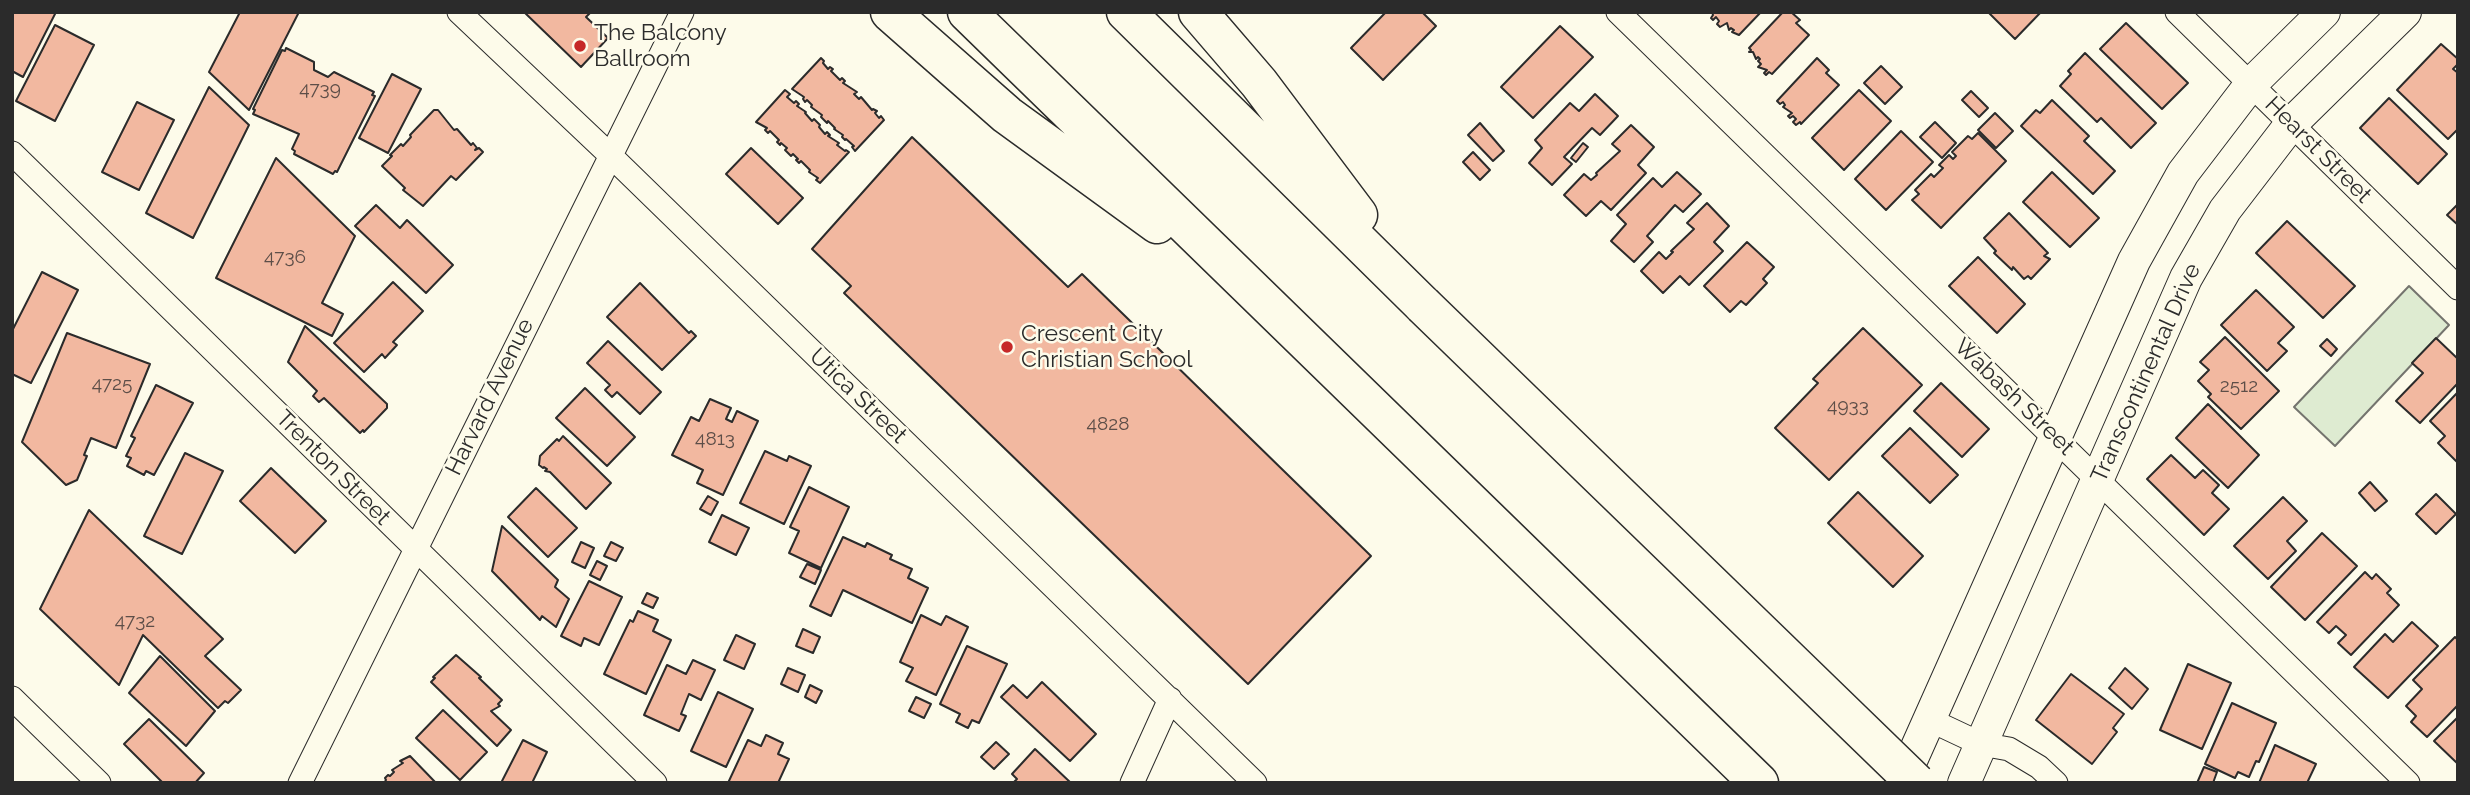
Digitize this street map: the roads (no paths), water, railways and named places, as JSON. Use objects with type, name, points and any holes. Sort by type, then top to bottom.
[{"type":"highway","points":[[890,12],[1007,115],[1258,297]]},
{"type":"highway","points":[[967,12],[1759,783]]},
{"type":"highway","points":[[1126,12],[1916,783]]},
{"type":"highway","points":[[1198,12],[1309,146],[1423,304]]},
{"type":"street","name":"Utica Street","points":[[458,12],[610,155],[1255,783]]},
{"type":"street","name":"Harvard Avenue","points":[[300,783],[682,12]]},
{"type":"street","name":"Wabash Street","points":[[1618,12],[2408,783]]},
{"type":"street","name":"Hearst Street","points":[[2177,12],[2458,288]]},
{"type":"street","points":[[1901,783],[2134,261],[2183,173],[2251,84],[2324,12]]},
{"type":"street","name":"Transcontinental Drive","points":[[1964,783],[2186,278],[2225,210],[2291,124],[2405,12]]},
{"type":"street","name":"Trenton Street","points":[[12,153],[656,783]]},
{"type":"street","points":[[12,698],[99,783]]},
{"type":"street","points":[[1132,783],[1170,699]]},
{"type":"street","points":[[1930,720],[1981,744],[2008,748],[2039,766],[2056,783]]},
{"type":"place","name":"The Balcony Ballroom","points":[[580,46]]},
{"type":"place","name":"Crescent City Christian School","points":[[1007,347]]}]
